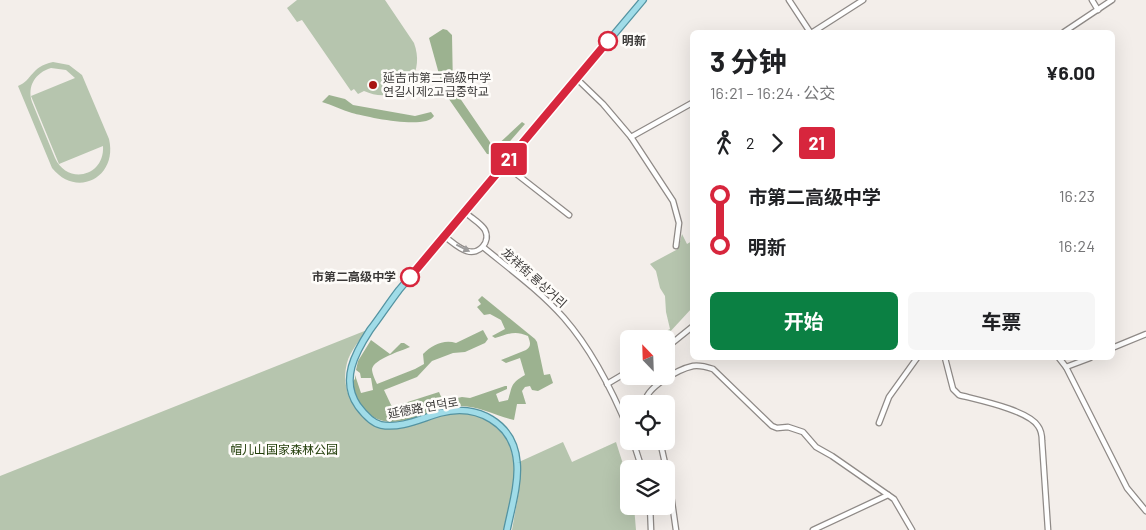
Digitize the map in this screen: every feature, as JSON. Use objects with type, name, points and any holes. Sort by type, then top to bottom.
[{"type":"main road","name":"延德路 연덕로","points":[[507,530],[518,464],[514,447],[498,423],[479,412],[459,410],[440,413],[407,424],[381,425],[370,419],[355,402],[350,383],[351,364],[360,344],[382,311],[643,0]]},
{"type":"street","points":[[789,0],[811,30]]},
{"type":"street","points":[[815,30],[863,0]]},
{"type":"street","points":[[1092,0],[1098,10]]},
{"type":"street","points":[[1067,30],[1112,0]]},
{"type":"street","points":[[577,79],[603,104],[631,137],[673,201],[679,223],[676,246]]},
{"type":"street","points":[[631,137],[690,104]]},
{"type":"street","points":[[505,165],[569,215]]},
{"type":"street","name":"龙祥街 룡상거리","points":[[444,236],[467,251],[476,252],[484,247],[487,238],[484,229],[464,212]]},
{"type":"street","name":"龙祥街 룡상거리","points":[[484,247],[545,299],[564,318],[585,346],[607,384],[620,412]]},
{"type":"street","points":[[675,341],[690,329]]},
{"type":"street","points":[[1115,347],[1146,334]]},
{"type":"street","points":[[879,423],[889,397],[916,360]]},
{"type":"street","points":[[946,360],[953,389],[959,395],[1015,411],[1038,424],[1042,441],[1048,530]]},
{"type":"street","points":[[1061,360],[1066,367],[1127,488],[1146,512]]},
{"type":"street","points":[[1066,367],[1085,360]]},
{"type":"street","points":[[675,373],[691,366],[703,366],[713,369],[772,426],[777,428],[788,427],[803,432],[816,447],[894,498],[912,530]]},
{"type":"street","points":[[607,384],[620,376]]},
{"type":"street","points":[[647,395],[657,385]]},
{"type":"street","points":[[662,450],[669,481],[676,530]]},
{"type":"street","points":[[813,530],[888,495]]},
{"type":"street","points":[[650,515],[651,530]]},
{"type":"green space","points":[[297,0],[385,0],[414,43],[417,56],[413,78],[398,92],[388,95],[376,95],[364,91],[358,94],[354,89],[351,91],[302,20],[297,22],[287,8]]},
{"type":"green space","points":[[443,29],[452,35],[453,88],[494,148],[522,122],[525,124],[498,155],[487,154],[444,92],[429,38]]},
{"type":"green space","points":[[53,62],[69,65],[82,75],[109,139],[110,152],[107,164],[102,173],[93,179],[73,182],[62,177],[52,168],[18,86],[40,67]],"holes":[[[51,68],[66,70],[75,78],[31,96],[34,81],[45,70]],[[31,96],[59,164],[55,158]],[[103,146],[102,157],[92,171],[76,174],[68,172],[59,164]]]},
{"type":"green space","points":[[329,95],[345,99],[353,105],[415,116],[431,112],[434,116],[429,120],[420,122],[370,117],[352,113],[322,102]]},
{"type":"green space","points":[[682,234],[687,244],[690,242],[690,310],[672,330],[668,330],[670,329],[665,296],[660,288],[656,271],[650,264],[678,249]]},
{"type":"green space","points":[[482,296],[535,339],[544,375],[550,374],[553,383],[538,391],[532,390],[530,386],[525,387],[522,391],[526,404],[517,404],[514,420],[465,406],[447,408],[404,421],[394,422],[383,421],[373,417],[364,410],[356,398],[352,382],[355,379],[355,375],[361,393],[373,390],[371,378],[361,378],[360,373],[356,370],[358,361],[371,340],[390,354],[401,343],[410,347],[374,365],[372,371],[377,384],[424,364],[423,354],[430,348],[443,342],[456,343],[483,330],[488,339],[485,343],[465,352],[453,353],[432,361],[417,377],[384,390],[392,407],[439,392],[443,401],[462,397],[470,398],[505,386],[507,386],[507,389],[496,394],[499,402],[508,400],[513,385],[525,375],[520,358],[506,363],[501,360],[526,350],[530,345],[528,336],[512,333],[495,338],[492,336],[505,329],[501,320],[490,314],[484,315],[477,307],[481,304],[478,300]]},
{"type":"green space","name":"帽儿山国家森林公园","points":[[367,330],[350,354],[345,376],[346,388],[350,399],[365,417],[387,427],[400,427],[414,425],[441,415],[473,414],[487,419],[506,436],[512,448],[515,471],[504,530],[0,530],[0,476]]},
{"type":"green space","points":[[563,442],[572,462],[616,442],[622,460],[620,460],[620,515],[635,515],[636,530],[512,530],[519,490],[519,462]]},
{"type":"bus line","name":"21","points":[[410,277],[608,41]]},
{"type":"place","name":"明新","points":[[608,41]]},
{"type":"place","name":"延吉市第二高级中学 연길시제2고급중학교","points":[[373,85]]},
{"type":"place","name":"市第二高级中学","points":[[410,277]]}]
